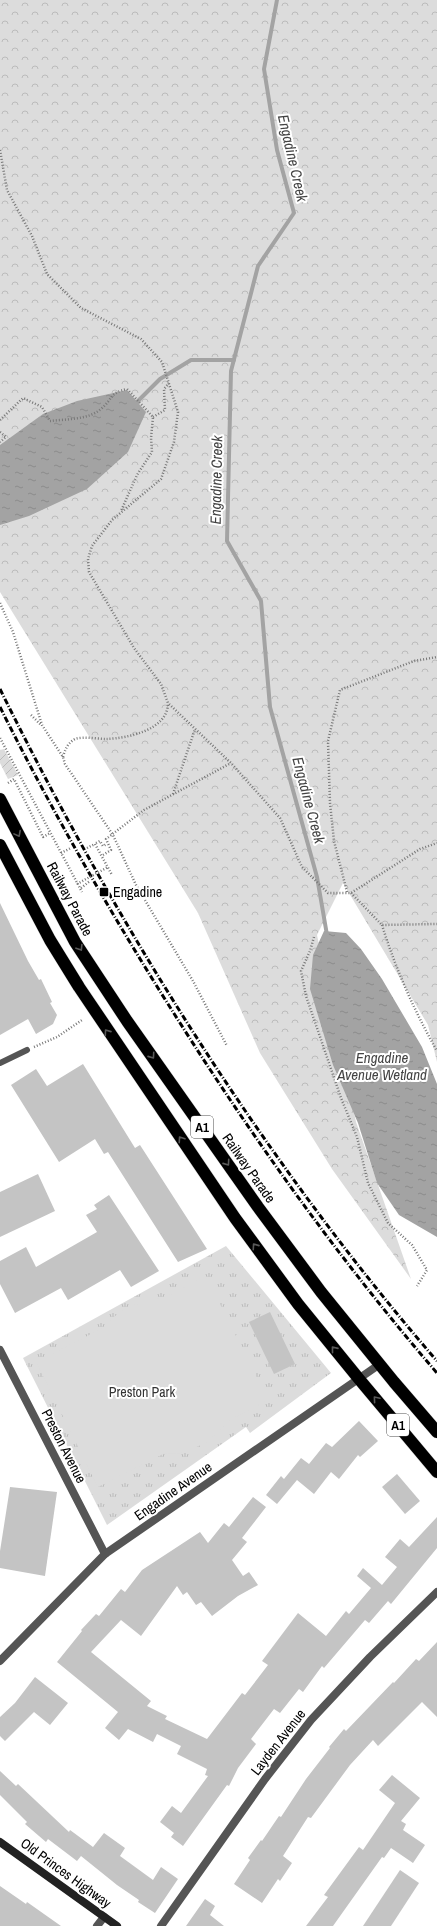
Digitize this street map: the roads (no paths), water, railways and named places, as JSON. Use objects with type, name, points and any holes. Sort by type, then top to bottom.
[{"type":"highway","name":"Railway Parade","points":[[0,799],[75,942],[123,1015],[258,1207],[321,1292],[437,1432]]},
{"type":"highway","name":"A1","points":[[0,845],[50,940],[103,1026],[268,1264],[359,1379],[437,1472]]},
{"type":"street","name":"Preston Avenue","points":[[0,1350],[105,1554]]},
{"type":"street","name":"Engadine Avenue","points":[[0,1661],[105,1554],[380,1364]]},
{"type":"street","name":"Layden Avenue","points":[[161,1926],[265,1779],[311,1720],[370,1657],[437,1592]]},
{"type":"street","name":"Old Princes Highway","points":[[0,1842],[117,1926]]},
{"type":"street","points":[[97,1926],[104,1917]]},
{"type":"lane","points":[[0,1063],[27,1050]]},
{"type":"water","points":[[127,390],[146,412],[128,452],[87,489],[29,516],[0,525],[0,445],[43,414],[77,401]]},
{"type":"water","name":"Engadine Avenue Wetland","points":[[324,931],[346,933],[361,949],[382,979],[422,1047],[437,1084],[437,1237],[399,1215],[377,1183],[358,1123],[333,1065],[310,989],[313,955]]},
{"type":"waterway","name":"Engadine Creek","points":[[277,0],[264,69],[277,150],[294,213],[258,266],[231,371],[227,541],[261,601],[270,707],[317,877],[327,935]]},
{"type":"waterway","points":[[137,402],[160,379],[191,360],[234,360]]},
{"type":"railway","points":[[0,689],[45,778],[93,866],[144,953],[198,1039],[254,1123],[312,1205],[373,1284],[437,1361]]},
{"type":"railway","points":[[0,707],[39,783],[101,894],[145,968],[230,1100],[262,1147],[329,1239],[364,1285],[437,1373]]},
{"type":"place","name":"Engadine","points":[[104,892]]},
{"type":"park label","name":"Preston Park","points":[[142,1392]]}]
